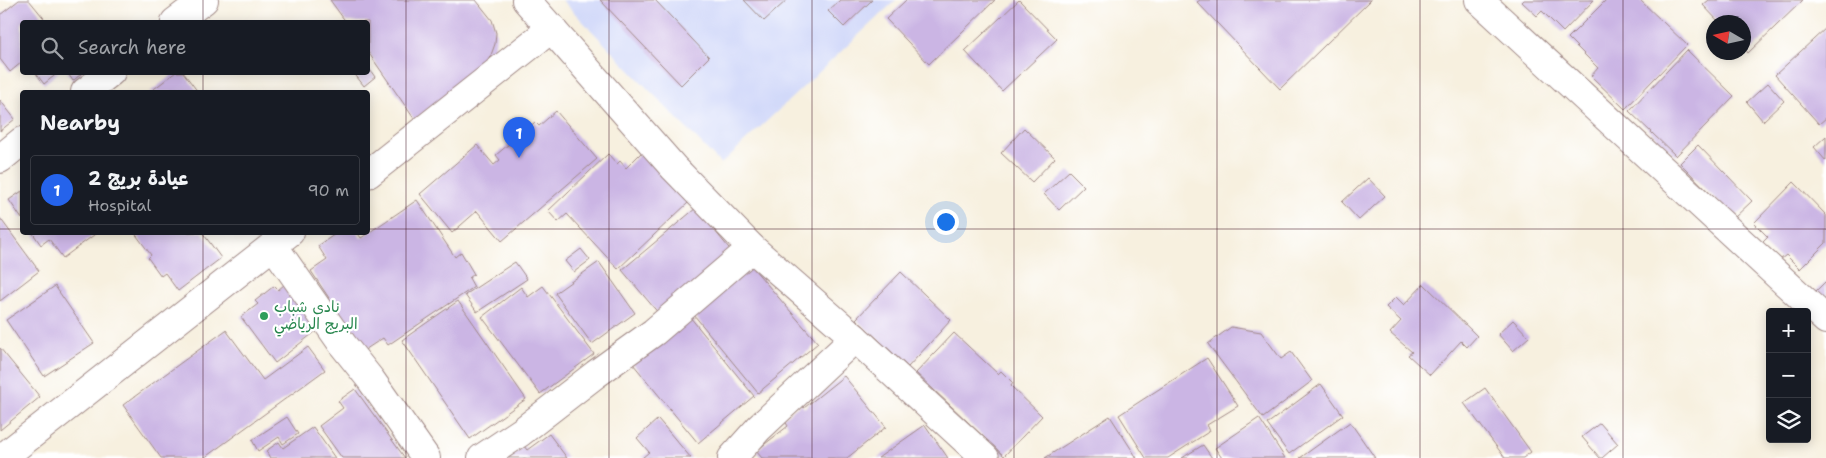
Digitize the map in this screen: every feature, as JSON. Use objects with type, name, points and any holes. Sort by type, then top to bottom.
[{"type":"street","points":[[178,20],[204,0]]},
{"type":"street","points":[[526,0],[674,168],[752,248],[855,338],[984,458]]},
{"type":"street","points":[[1479,0],[1826,320]]},
{"type":"street","points":[[370,172],[552,28]]},
{"type":"street","points":[[88,90],[107,75]]},
{"type":"street","points":[[0,159],[20,144]]},
{"type":"street","points":[[2,458],[281,239],[343,345],[371,380],[426,458]]},
{"type":"street","points":[[482,458],[521,432],[654,332],[752,248]]},
{"type":"street","points":[[732,458],[759,428],[855,338]]},
{"type":"shaded area","points":[[562,0],[896,0],[721,164]]},
{"type":"building","points":[[19,0],[29,0],[45,20],[20,20],[20,64],[10,72],[0,59],[0,15]]},
{"type":"building","points":[[330,0],[476,0],[492,20],[496,33],[495,44],[485,65],[415,120],[370,55],[370,20],[345,20]]},
{"type":"building","points":[[600,0],[655,0],[709,57],[681,85]]},
{"type":"building","points":[[744,0],[787,0],[764,21]]},
{"type":"building","points":[[840,0],[872,0],[844,27],[828,11]]},
{"type":"building","points":[[906,0],[995,0],[929,64],[886,19]]},
{"type":"building","points":[[1019,0],[1057,39],[1002,91],[965,51]]},
{"type":"building","points":[[1200,0],[1371,0],[1280,89],[1197,2]]},
{"type":"building","points":[[1524,0],[1594,0],[1563,32],[1542,11],[1537,16],[1522,2]]},
{"type":"building","points":[[1606,0],[1640,0],[1687,45],[1625,109],[1591,76],[1598,68],[1568,38]]},
{"type":"building","points":[[1709,0],[1803,0],[1751,50],[1751,15],[1712,15],[1703,5]]},
{"type":"building","points":[[1826,28],[1826,118],[1819,124],[1775,75]]},
{"type":"building","points":[[1687,50],[1734,96],[1676,156],[1629,111]]},
{"type":"building","points":[[370,70],[375,77],[364,86],[355,75],[370,75]]},
{"type":"building","points":[[37,75],[55,75],[44,84]]},
{"type":"building","points":[[69,75],[80,75],[73,81]]},
{"type":"building","points":[[172,75],[185,75],[196,90],[153,90]]},
{"type":"building","points":[[1768,83],[1784,101],[1763,121],[1747,102]]},
{"type":"building","points":[[0,100],[15,119],[0,131]]},
{"type":"building","points":[[556,111],[597,159],[502,241],[477,211],[452,233],[420,194],[477,145],[494,165],[500,160],[496,155],[535,122],[539,126]]},
{"type":"building","points":[[1024,128],[1055,158],[1032,182],[1001,153]]},
{"type":"building","points":[[1826,136],[1826,161],[1814,147]]},
{"type":"building","points":[[1698,145],[1752,201],[1734,218],[1680,163]]},
{"type":"building","points":[[642,152],[689,202],[618,269],[567,214],[558,222],[548,211],[608,154],[617,164],[620,161],[626,168]]},
{"type":"building","points":[[1069,171],[1084,186],[1059,210],[1044,194]]},
{"type":"building","points":[[1368,178],[1385,196],[1359,220],[1342,202]]},
{"type":"building","points":[[1794,182],[1826,215],[1826,243],[1800,269],[1786,255],[1780,260],[1762,243],[1768,237],[1754,223]]},
{"type":"building","points":[[20,192],[20,216],[9,200]]},
{"type":"building","points":[[417,200],[455,257],[461,252],[474,274],[469,278],[474,287],[388,345],[383,338],[357,355],[323,303],[329,298],[311,271],[327,260],[318,246],[334,235],[359,235],[361,238],[370,235],[370,232]]},
{"type":"building","points":[[696,208],[733,253],[660,315],[622,270]]},
{"type":"building","points":[[0,218],[39,271],[0,301]]},
{"type":"building","points":[[34,235],[94,235],[63,258],[49,239],[41,245]]},
{"type":"building","points":[[136,235],[204,235],[221,258],[178,291],[165,273],[161,276],[148,258],[151,255]]},
{"type":"building","points":[[581,249],[590,260],[574,272],[565,261]]},
{"type":"building","points":[[746,260],[818,343],[758,393],[689,309]]},
{"type":"building","points":[[515,262],[527,279],[477,312],[465,295]]},
{"type":"building","points":[[599,262],[635,313],[592,344],[555,293]]},
{"type":"building","points":[[901,272],[951,320],[908,367],[856,319]]},
{"type":"building","points":[[291,279],[325,324],[275,363],[241,317],[258,304],[255,301],[274,286],[278,290]]},
{"type":"building","points":[[1826,281],[1826,314],[1809,298]]},
{"type":"building","points":[[1424,284],[1477,336],[1467,347],[1461,341],[1430,375],[1408,355],[1412,352],[1390,333],[1401,321],[1386,307],[1396,297],[1404,305]]},
{"type":"building","points":[[55,286],[94,343],[44,376],[6,320]]},
{"type":"building","points":[[543,286],[594,354],[540,394],[482,317],[521,287],[528,297]]},
{"type":"building","points":[[458,301],[526,399],[470,439],[402,340]]},
{"type":"building","points":[[690,317],[754,396],[698,443],[633,364]]},
{"type":"building","points":[[1513,320],[1529,337],[1513,351],[1498,334]]},
{"type":"building","points":[[1231,327],[1261,332],[1281,359],[1291,352],[1312,381],[1263,418],[1208,344]]},
{"type":"building","points":[[226,330],[263,380],[308,347],[325,370],[204,458],[161,458],[123,405]]},
{"type":"building","points":[[954,333],[998,374],[1001,371],[1013,383],[1011,386],[1042,416],[1004,456],[916,373]]},
{"type":"building","points":[[0,348],[40,397],[0,430]]},
{"type":"building","points":[[1207,358],[1238,406],[1207,425],[1210,431],[1168,458],[1146,458],[1119,415]]},
{"type":"building","points":[[844,376],[886,427],[847,458],[762,458],[756,451],[788,426],[783,418],[801,404],[804,408]]},
{"type":"building","points":[[1321,384],[1343,415],[1289,454],[1267,424]]},
{"type":"building","points":[[1485,388],[1531,452],[1523,458],[1505,458],[1464,403]]},
{"type":"building","points":[[355,389],[405,458],[342,458],[319,426],[343,408],[338,401]]},
{"type":"building","points":[[1110,416],[1137,458],[1045,458]]},
{"type":"building","points":[[287,417],[298,434],[283,444],[279,437],[258,451],[252,440]]},
{"type":"building","points":[[1259,418],[1285,458],[1222,458],[1215,448]]},
{"type":"building","points":[[658,419],[691,458],[642,458],[649,452],[637,438]]},
{"type":"building","points":[[1350,422],[1375,458],[1300,458]]},
{"type":"building","points":[[1600,423],[1618,444],[1602,458],[1582,437]]},
{"type":"building","points":[[925,425],[948,458],[878,458]]},
{"type":"building","points":[[313,427],[335,458],[270,458],[266,451],[279,442],[283,448]]},
{"type":"building","points":[[549,434],[567,458],[507,458],[524,446],[527,450]]},
{"type":"building","points":[[1203,445],[1212,458],[1182,458]]},
{"type":"place","name":"عيادة بريج 2","points":[[519,158]]},
{"type":"place","name":"نادي شباب البريج الرياضي","points":[[264,316]]}]
